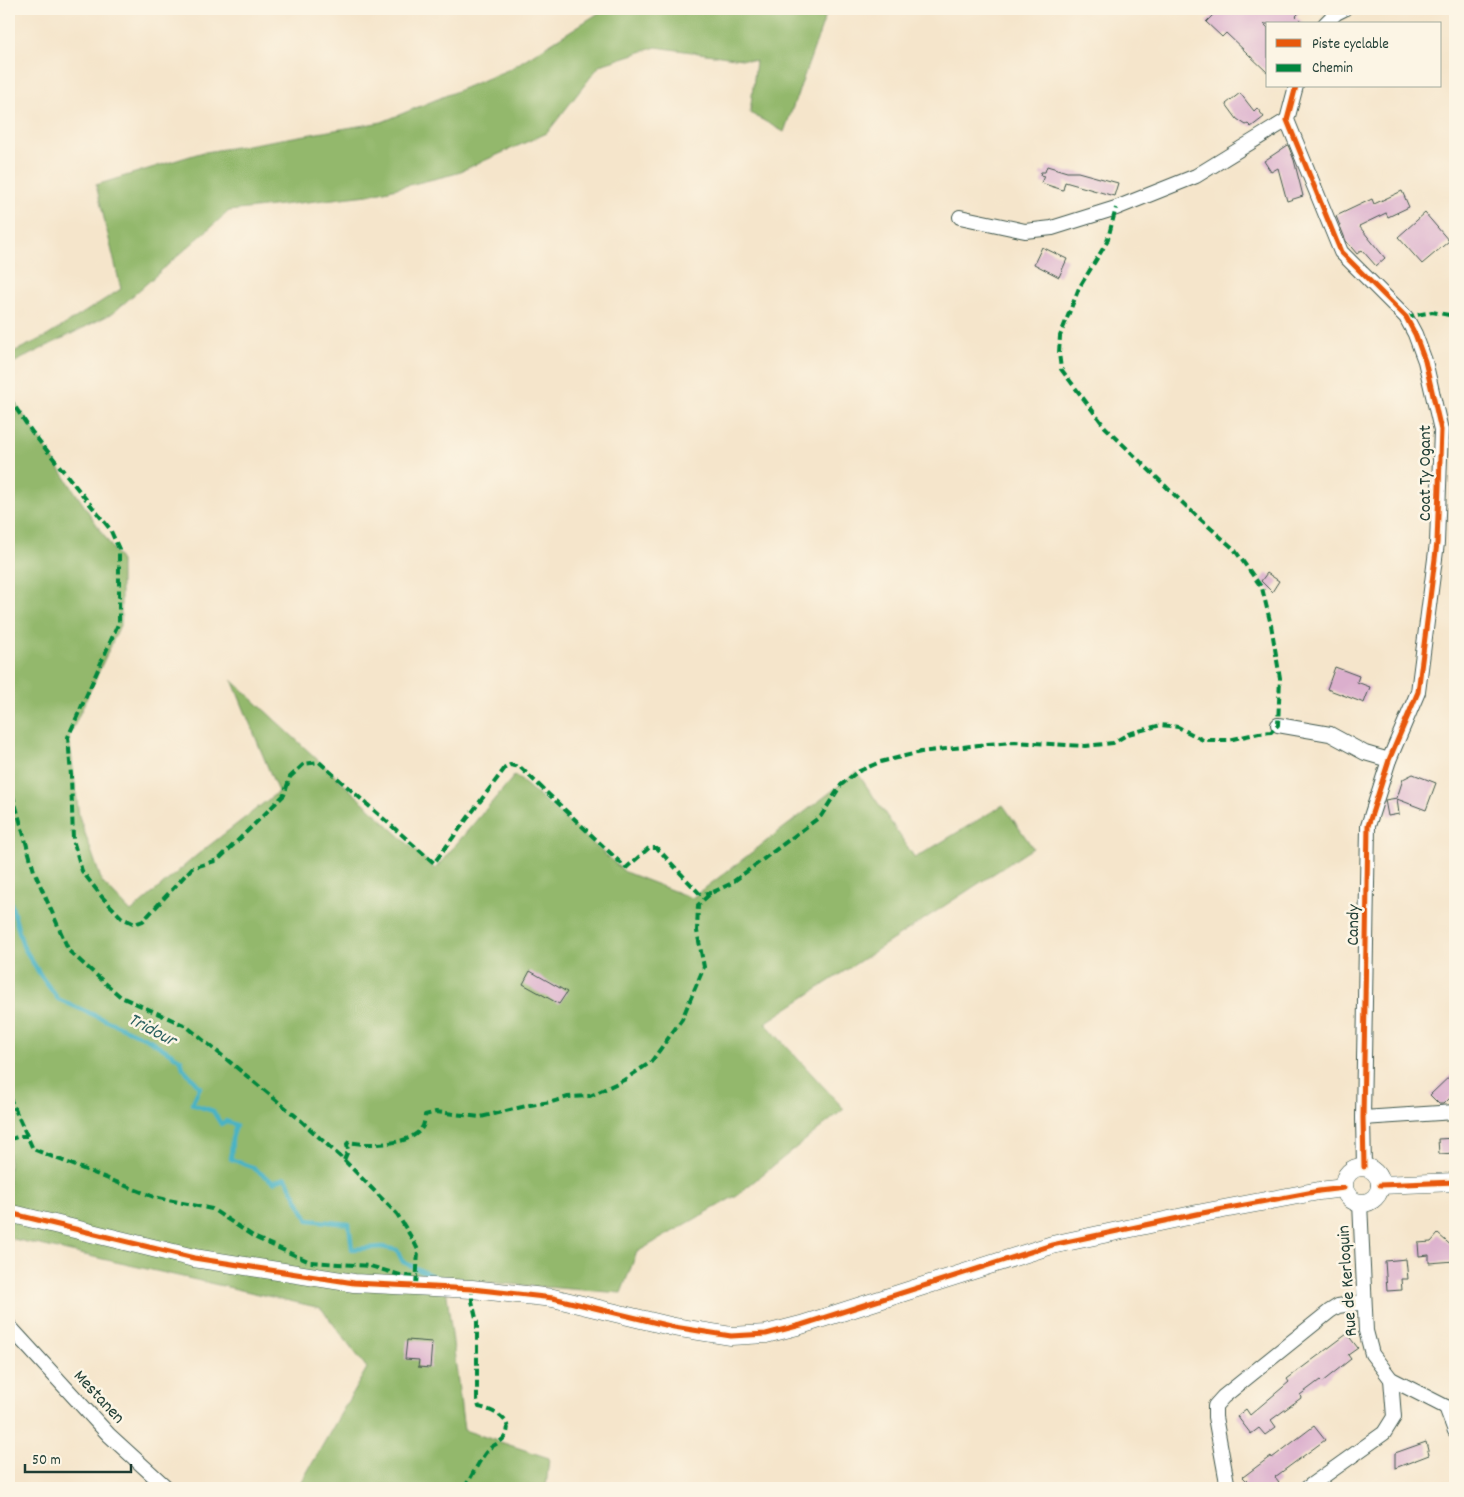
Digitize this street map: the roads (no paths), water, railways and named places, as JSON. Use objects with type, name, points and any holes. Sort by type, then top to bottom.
[{"type":"street","points":[[1327,22],[1336,13],[1344,9]]},
{"type":"street","points":[[960,217],[1025,231],[1052,228],[1116,208],[1196,176],[1287,120],[1295,88]]},
{"type":"street","name":"Coat Ty Ogant","points":[[1287,120],[1341,252],[1406,317],[1416,334],[1425,361],[1441,430],[1438,543],[1418,692]]},
{"type":"street","name":"Candy","points":[[1364,1167],[1363,1118],[1368,826],[1389,760],[1418,692]]},
{"type":"street","points":[[1278,725],[1330,734],[1365,753],[1389,760]]},
{"type":"street","points":[[1363,1118],[1455,1112]]},
{"type":"street","points":[[1364,1167],[1375,1173],[1380,1185],[1374,1198],[1368,1202],[1360,1203],[1352,1200],[1344,1188],[1349,1172],[1356,1168],[1364,1167]]},
{"type":"street","points":[[1380,1185],[1455,1182]]},
{"type":"street","points":[[9,1213],[194,1258],[354,1283],[472,1289],[553,1298],[674,1327],[731,1336],[766,1334],[801,1325],[1052,1245],[1319,1190],[1344,1188]]},
{"type":"street","name":"Rue de Kerloquin","points":[[1360,1203],[1366,1331],[1372,1354],[1391,1380],[1450,1406]]},
{"type":"street","points":[[1228,1488],[1215,1417],[1215,1406],[1223,1397],[1330,1311],[1338,1306],[1364,1302]]},
{"type":"street","name":"Mestanen","points":[[9,1326],[109,1434],[167,1488]]},
{"type":"street","points":[[1306,1488],[1384,1433],[1394,1417],[1391,1380]]},
{"type":"street","points":[[1450,1406],[1455,1431]]},
{"type":"waterway","name":"Tridour","points":[[9,896],[23,946],[41,976],[58,999],[148,1039],[181,1060],[183,1068],[200,1087],[192,1104],[213,1111],[221,1124],[226,1121],[236,1125],[232,1139],[231,1159],[252,1167],[273,1182],[286,1178],[308,1220],[349,1224],[352,1249],[382,1247],[397,1250],[403,1262],[439,1279]]}]
